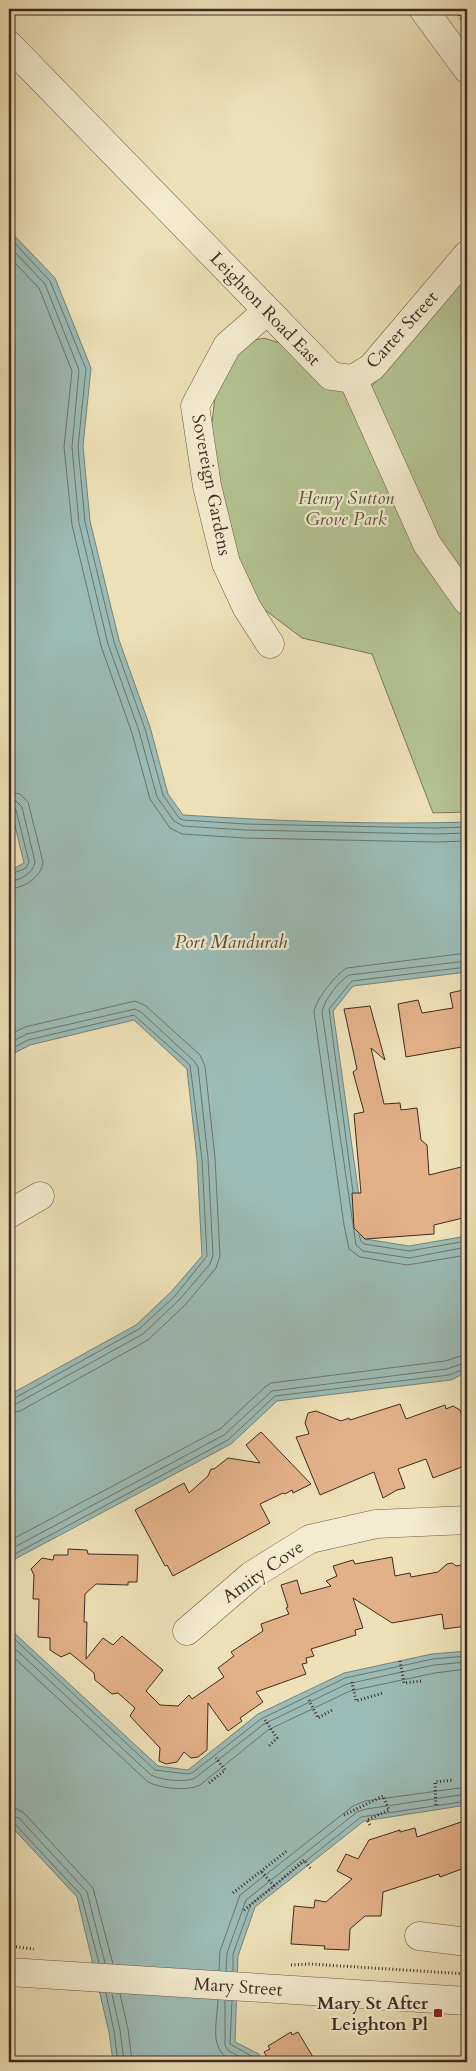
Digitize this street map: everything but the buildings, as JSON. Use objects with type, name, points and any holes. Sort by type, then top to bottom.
[{"type":"street","points":[[423,9],[467,69]]},
{"type":"street","name":"Leighton Road East","points":[[9,45],[331,376],[353,380]]},
{"type":"street","name":"Carter Street","points":[[353,380],[372,367],[467,255]]},
{"type":"street","name":"Sovereign Gardens","points":[[267,311],[227,346],[195,406],[207,486],[226,563],[235,587],[270,644]]},
{"type":"street","points":[[353,380],[426,544],[467,601]]},
{"type":"street","points":[[9,1214],[40,1196]]},
{"type":"street","name":"Amity Cove","points":[[186,1630],[252,1575],[310,1539],[376,1524],[467,1520]]},
{"type":"street","points":[[419,1936],[467,1942]]},
{"type":"street","name":"Mary Street","points":[[9,1972],[467,2001]]},
{"type":"path","points":[[455,9],[467,28]]},
{"type":"path","points":[[463,1658],[464,1678],[467,1678]]},
{"type":"path","points":[[400,1662],[404,1683],[422,1681]]},
{"type":"path","points":[[352,1682],[356,1701],[382,1693]]},
{"type":"path","points":[[309,1700],[318,1718],[334,1709]]},
{"type":"path","points":[[265,1720],[277,1738],[268,1747]]},
{"type":"path","points":[[209,1783],[225,1770],[216,1758]]},
{"type":"path","points":[[436,1805],[435,1782],[454,1780]]},
{"type":"path","points":[[344,1815],[383,1796],[389,1810],[367,1820],[371,1827]]},
{"type":"path","points":[[233,1893],[288,1850]]},
{"type":"path","points":[[244,1910],[304,1860],[311,1868]]},
{"type":"path","points":[[261,1871],[274,1886]]},
{"type":"green space","name":"Henry Sutton Grove Park","points":[[467,274],[467,812],[433,813],[372,654],[302,638],[253,601],[230,546],[211,431],[216,389],[246,342],[264,338],[280,343],[323,387],[372,386]]},
{"type":"water","name":"Port Mandurah","points":[[9,230],[55,278],[91,368],[83,446],[90,521],[119,640],[150,727],[168,794],[183,815],[325,822],[467,822],[467,972],[353,986],[333,1011],[365,1239],[409,1246],[467,1236],[467,1372],[451,1380],[277,1401],[231,1444],[15,1559],[9,1569],[9,1395],[136,1325],[171,1292],[202,1256],[197,1159],[187,1069],[134,1020],[30,1045],[9,1056],[9,871],[24,863],[9,801]]},
{"type":"water","points":[[9,1621],[11,1630],[158,1766],[188,1770],[258,1714],[344,1673],[432,1654],[467,1651],[467,1805],[364,1821],[255,1907],[238,1956],[235,2042],[259,2054],[263,2062],[113,2062],[109,2032],[77,1897],[9,1824]]},
{"type":"place","name":"Mary St After Leighton Pl","points":[[438,2013]]}]
